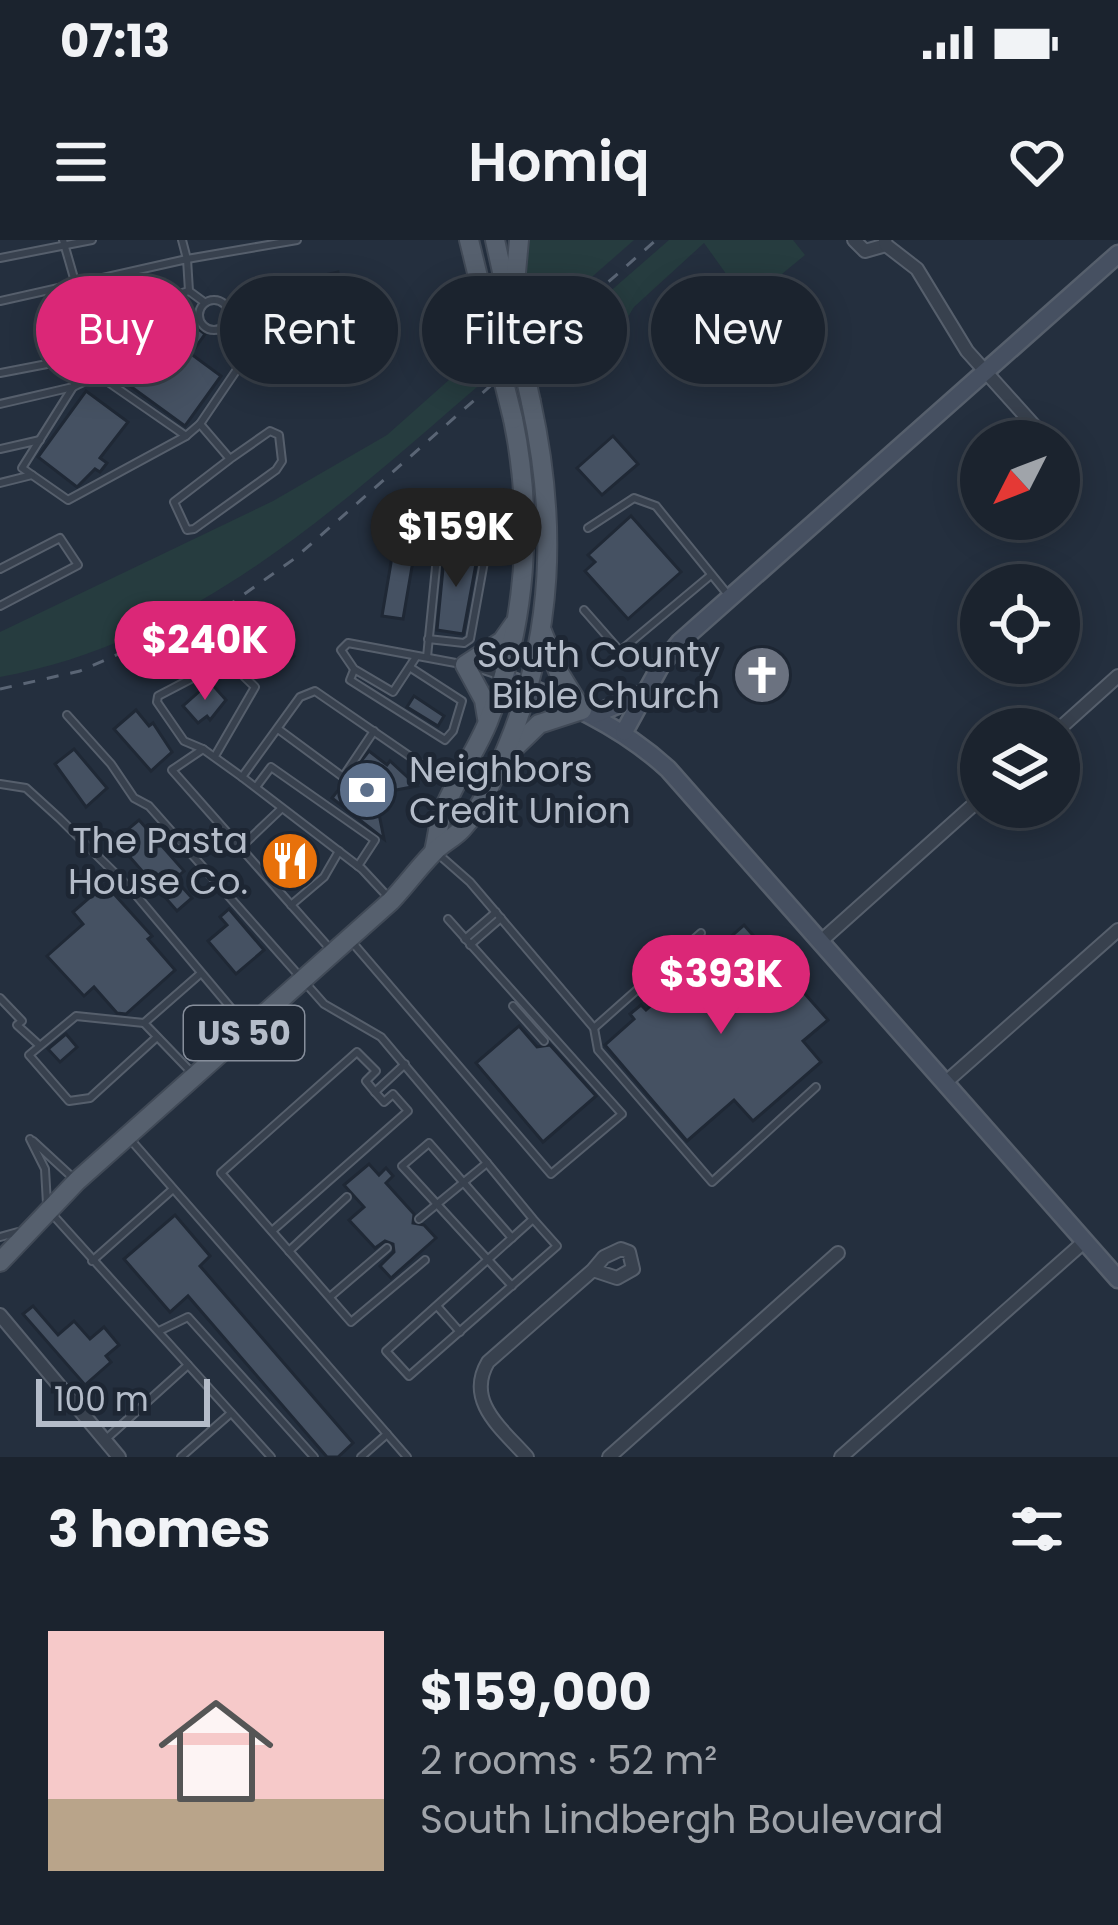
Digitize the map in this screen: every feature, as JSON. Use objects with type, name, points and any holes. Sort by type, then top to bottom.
[{"type":"main road","name":"US 50","points":[[495,240],[503,276]]},
{"type":"main road","points":[[516,276],[519,240]]},
{"type":"main road","name":"US 50","points":[[434,851],[442,813],[488,722],[504,678],[517,620],[524,550],[524,491],[513,419],[469,241]]},
{"type":"main road","name":"US 50","points":[[0,1262],[76,1181],[350,939],[434,851],[463,828],[501,760],[529,687],[542,630],[549,515],[528,384]]},
{"type":"main road","points":[[488,722],[484,700],[465,664],[502,641],[517,620]]},
{"type":"main road","points":[[501,760],[539,724],[588,712],[558,671],[542,630]]},
{"type":"street","points":[[854,240],[865,250],[885,242],[917,268],[957,336],[1027,420]]},
{"type":"street","points":[[624,732],[670,652],[1118,254]]},
{"type":"street","points":[[1080,710],[1118,676]]},
{"type":"street","points":[[504,678],[624,732],[668,770],[1118,1279]]},
{"type":"street","points":[[588,712],[646,692]]},
{"type":"street","points":[[820,941],[960,817]]},
{"type":"street","points":[[946,1082],[1118,930]]},
{"type":"street","points":[[842,1457],[1085,1241]]},
{"type":"street","points":[[609,1457],[838,1253]]},
{"type":"street","points":[[522,1452],[480,1400],[478,1378],[488,1362],[593,1270]]},
{"type":"street","points":[[0,1315],[119,1457]]},
{"type":"lane","points":[[0,259],[92,240]]},
{"type":"lane","points":[[182,240],[188,276]]},
{"type":"lane","points":[[116,276],[297,240]]},
{"type":"lane","points":[[64,243],[73,276]]},
{"type":"lane","points":[[0,301],[36,293]]},
{"type":"lane","points":[[196,296],[204,302],[220,302]]},
{"type":"lane","points":[[204,302],[199,313],[204,326],[220,328]]},
{"type":"lane","points":[[0,373],[36,366]]},
{"type":"lane","points":[[0,404],[79,384]]},
{"type":"lane","points":[[111,384],[186,436]]},
{"type":"lane","points":[[73,387],[22,468],[68,500],[186,436],[200,424],[227,384]]},
{"type":"lane","points":[[200,424],[230,459]]},
{"type":"lane","points":[[270,431],[279,434],[282,461],[276,470],[194,530],[187,530],[174,502],[230,459],[270,431]]},
{"type":"lane","points":[[0,448],[40,440]]},
{"type":"lane","points":[[0,483],[32,476]]},
{"type":"lane","points":[[588,528],[634,498],[656,506],[728,596]]},
{"type":"lane","points":[[427,658],[439,537],[524,550]]},
{"type":"lane","points":[[0,568],[60,538],[78,565],[0,606]]},
{"type":"lane","points":[[428,639],[470,640],[488,545]]},
{"type":"lane","points":[[584,610],[620,651],[711,575]]},
{"type":"lane","points":[[416,656],[393,692],[355,669],[341,650],[348,643],[465,664],[504,678]]},
{"type":"lane","points":[[214,757],[255,687],[234,662],[226,660],[158,696],[157,702],[184,741],[203,749],[339,851],[391,901]]},
{"type":"lane","points":[[355,669],[350,680],[440,740],[451,735],[462,701],[411,668]]},
{"type":"lane","points":[[242,777],[300,697],[315,691],[456,788]]},
{"type":"lane","points":[[67,716],[111,764],[134,798],[149,806],[324,1004],[381,1037],[556,1246],[410,1376],[386,1351],[533,1219]]},
{"type":"lane","points":[[278,729],[343,777],[374,731]]},
{"type":"lane","points":[[203,749],[172,770],[334,953]]},
{"type":"lane","points":[[256,787],[271,767],[374,840],[358,866]]},
{"type":"lane","points":[[0,784],[26,788],[59,818],[131,889],[249,1029]]},
{"type":"lane","points":[[240,848],[282,807]]},
{"type":"lane","points":[[291,905],[324,877],[339,851]]},
{"type":"lane","points":[[434,851],[499,915],[594,1028],[598,1050],[712,1181],[816,1087]]},
{"type":"lane","points":[[467,942],[499,915]]},
{"type":"lane","points":[[448,920],[544,1041]]},
{"type":"lane","points":[[594,1028],[701,932]]},
{"type":"lane","points":[[350,939],[551,1174],[622,1114],[529,1007],[516,1005]]},
{"type":"lane","points":[[144,1023],[200,974]]},
{"type":"lane","points":[[0,998],[22,1021],[17,1025],[39,1046]]},
{"type":"lane","points":[[157,1036],[89,1098],[69,1101],[29,1055],[76,1016],[144,1023],[157,1036],[196,1076]]},
{"type":"lane","points":[[272,1232],[408,1111],[394,1094],[384,1102],[375,1092],[366,1081],[376,1071],[357,1052],[221,1173],[272,1232],[289,1250],[351,1322],[425,1260]]},
{"type":"lane","points":[[375,1092],[405,1064]]},
{"type":"lane","points":[[128,1136],[406,1457]]},
{"type":"lane","points":[[76,1181],[31,1139],[45,1169],[47,1209],[271,1457]]},
{"type":"lane","points":[[512,1238],[430,1143],[402,1166],[512,1286]]},
{"type":"lane","points":[[419,1219],[487,1163]]},
{"type":"lane","points":[[92,1261],[173,1189]]},
{"type":"lane","points":[[289,1250],[347,1197]]},
{"type":"lane","points":[[0,1237],[27,1230]]},
{"type":"lane","points":[[330,1297],[387,1248]]},
{"type":"lane","points":[[437,1306],[460,1332]]},
{"type":"lane","points":[[159,1331],[188,1317],[314,1457]]},
{"type":"lane","points":[[105,1440],[188,1365]]},
{"type":"lane","points":[[181,1457],[231,1413]]},
{"type":"lane","points":[[361,1457],[387,1434]]},
{"type":"green space","points":[[525,240],[634,240],[593,276],[519,274]]},
{"type":"green space","points":[[669,240],[793,240],[805,255],[780,276],[728,276],[704,243],[668,276],[651,276],[651,291],[627,318],[627,277]]},
{"type":"green space","points":[[444,384],[481,384],[323,517],[203,599],[72,659],[0,677],[0,632],[273,501],[387,435]]},
{"type":"building","points":[[196,358],[220,377],[185,426],[127,384],[196,384]]},
{"type":"building","points":[[86,391],[128,422],[100,458],[107,463],[100,472],[95,469],[77,487],[38,457]]},
{"type":"building","points":[[613,436],[638,464],[602,495],[577,468]]},
{"type":"building","points":[[631,516],[681,572],[628,619],[585,571],[595,562],[588,555]]},
{"type":"building","points":[[445,548],[478,553],[463,634],[437,630]]},
{"type":"building","points":[[393,551],[414,555],[403,619],[382,616]]},
{"type":"building","points":[[259,615],[294,656],[273,674],[260,660],[257,663],[238,634]]},
{"type":"building","points":[[210,682],[226,700],[210,720],[207,716],[198,723],[183,706]]},
{"type":"building","points":[[414,696],[444,716],[438,726],[407,707]]},
{"type":"building","points":[[136,710],[149,726],[153,723],[172,752],[151,771],[114,729]]},
{"type":"building","points":[[74,749],[107,788],[86,807],[55,764]]},
{"type":"building","name":"Neighbors Credit Union","points":[[369,751],[387,765],[390,761],[417,786],[375,794],[384,839],[332,798]]},
{"type":"building","points":[[139,820],[184,871],[175,879],[192,898],[177,911],[115,840]]},
{"type":"building","points":[[105,884],[152,936],[148,939],[175,970],[126,1014],[117,1013],[94,987],[84,996],[47,956],[83,924],[73,912]]},
{"type":"building","points":[[229,909],[264,950],[236,974],[208,941],[227,925],[220,917]]},
{"type":"building","points":[[744,925],[828,1020],[803,1041],[821,1062],[753,1121],[734,1100],[687,1141],[605,1045],[634,1019],[630,1014],[641,1005],[646,1010],[700,955],[704,960]]},
{"type":"building","points":[[519,1026],[537,1047],[550,1045],[596,1096],[543,1142],[476,1063]]},
{"type":"building","points":[[66,1034],[77,1047],[60,1062],[48,1049]]},
{"type":"building","points":[[369,1164],[379,1175],[386,1168],[393,1176],[386,1183],[414,1214],[413,1223],[424,1225],[436,1238],[391,1278],[380,1266],[394,1252],[393,1244],[385,1241],[375,1248],[349,1220],[364,1207],[344,1185]]},
{"type":"building","points":[[175,1215],[210,1256],[200,1266],[353,1443],[338,1457],[327,1457],[188,1296],[170,1312],[124,1259]]},
{"type":"building","points":[[33,1306],[58,1335],[74,1321],[90,1339],[104,1327],[119,1345],[106,1356],[111,1362],[85,1385],[23,1314]]},
{"type":"railway","points":[[0,689],[80,671],[226,607],[294,559],[656,240]]},
{"type":"place","name":"South County Bible Church","points":[[762,675]]},
{"type":"place","name":"Neighbors Credit Union","points":[[367,790]]},
{"type":"place","name":"The Pasta House Co.","points":[[290,861]]}]
